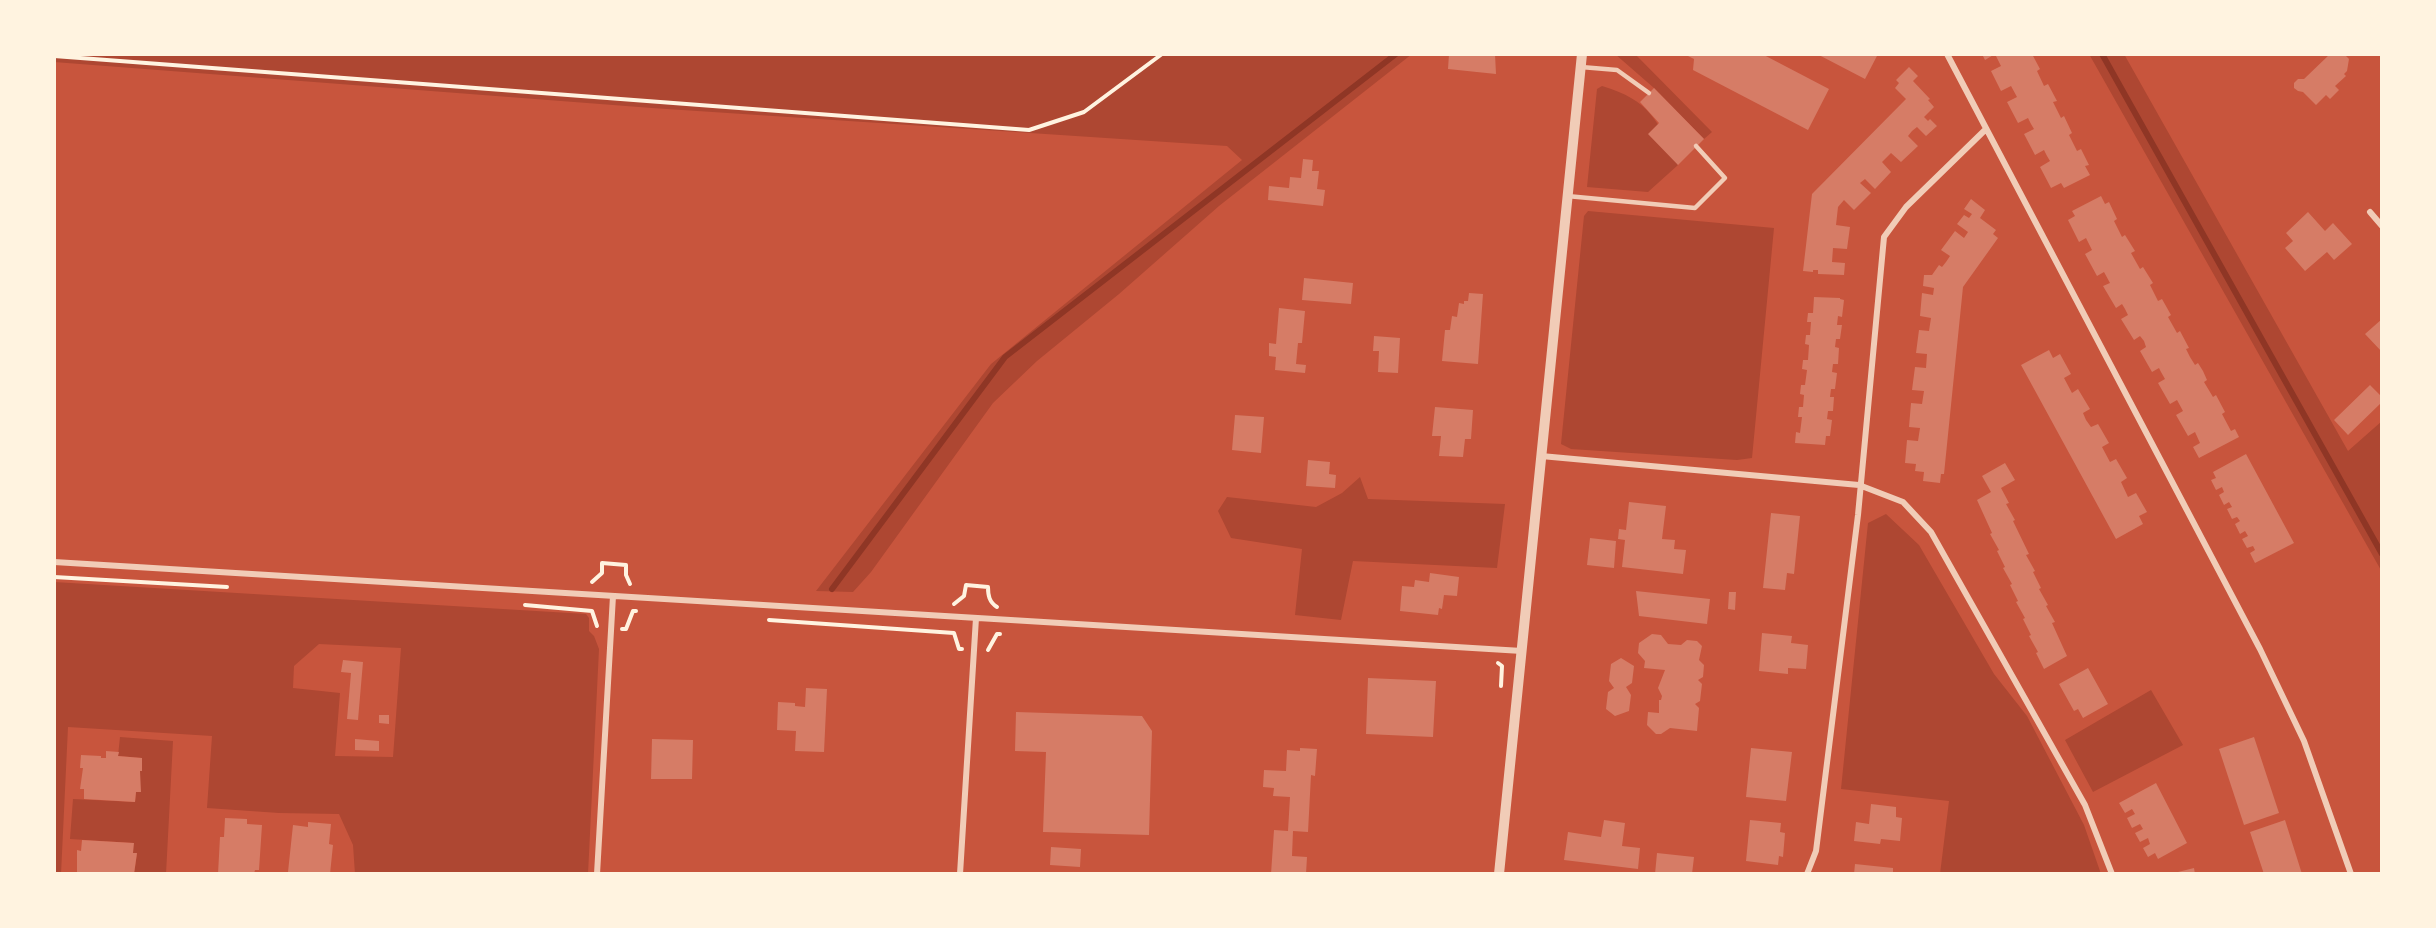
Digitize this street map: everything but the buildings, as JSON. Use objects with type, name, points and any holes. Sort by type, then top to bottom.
[{"type":"street","points":[[1499,874],[1581,54]]},
{"type":"street","points":[[1947,54],[2259,649],[2304,741],[2351,874]]},
{"type":"street","points":[[1807,874],[1816,851],[1858,515],[1884,237],[1906,207],[1985,130]]},
{"type":"street","points":[[2370,212],[2382,226]]},
{"type":"street","points":[[1541,456],[1859,485],[1903,502],[1930,532],[2085,805],[2112,874]]},
{"type":"street","points":[[54,562],[1522,651]]},
{"type":"street","points":[[597,874],[613,596]]},
{"type":"street","points":[[960,874],[976,618]]},
{"type":"lane","points":[[1580,67],[1617,70],[1649,93]]},
{"type":"lane","points":[[1568,196],[1695,208],[1725,178],[1696,146]]},
{"type":"path","points":[[54,56],[1029,130],[1084,112],[1162,54]]},
{"type":"path","points":[[54,577],[230,588]]},
{"type":"path","points":[[523,605],[592,611],[598,627],[611,629],[626,629],[633,611],[645,612]]},
{"type":"path","points":[[764,620],[954,633],[959,649],[987,651],[997,634],[1009,634]]},
{"type":"path","points":[[1489,660],[1496,661],[1502,666],[1500,695],[1517,698]]},
{"type":"shaded area","points":[[54,54],[1412,54],[1219,206],[1119,294],[1037,361],[993,403],[871,572],[853,592],[816,591],[991,364],[1242,160],[1227,146],[652,108],[54,62]]},
{"type":"shaded area","points":[[1615,54],[1635,54],[1712,132],[1704,139],[1654,88]]},
{"type":"shaded area","points":[[2089,54],[2124,54],[2348,451],[2382,421],[2382,572]]},
{"type":"shaded area","points":[[1602,86],[1631,98],[1651,115],[1665,136],[1678,165],[1648,192],[1587,187],[1597,89]]},
{"type":"shaded area","points":[[1588,211],[1774,228],[1752,458],[1737,460],[1571,449],[1561,444],[1584,216]]},
{"type":"shaded area","points":[[1360,477],[1368,499],[1505,504],[1497,568],[1353,561],[1341,620],[1295,615],[1302,549],[1231,538],[1218,511],[1227,497],[1316,507],[1342,493]]},
{"type":"shaded area","points":[[1886,514],[1919,545],[1994,674],[2027,716],[2084,825],[2101,874],[1940,874],[1949,801],[1841,789],[1868,523]]},
{"type":"shaded area","points":[[54,582],[586,614],[589,618],[589,631],[594,636],[599,649],[588,874],[355,874],[353,845],[339,814],[207,808],[212,736],[68,727],[61,874],[54,874]],"holes":[[[319,644],[401,648],[393,757],[335,756],[340,693],[293,688],[294,666]]]},
{"type":"shaded area","points":[[2151,690],[2183,745],[2093,792],[2065,740]]},
{"type":"shaded area","points":[[120,737],[173,741],[166,874],[134,874],[137,854],[133,853],[133,843],[70,839],[73,799],[135,802],[136,792],[140,792],[142,758],[118,756]]},
{"type":"waterway","points":[[832,589],[1005,357],[1396,54]]},
{"type":"waterway","points":[[2102,54],[2382,554]]}]
